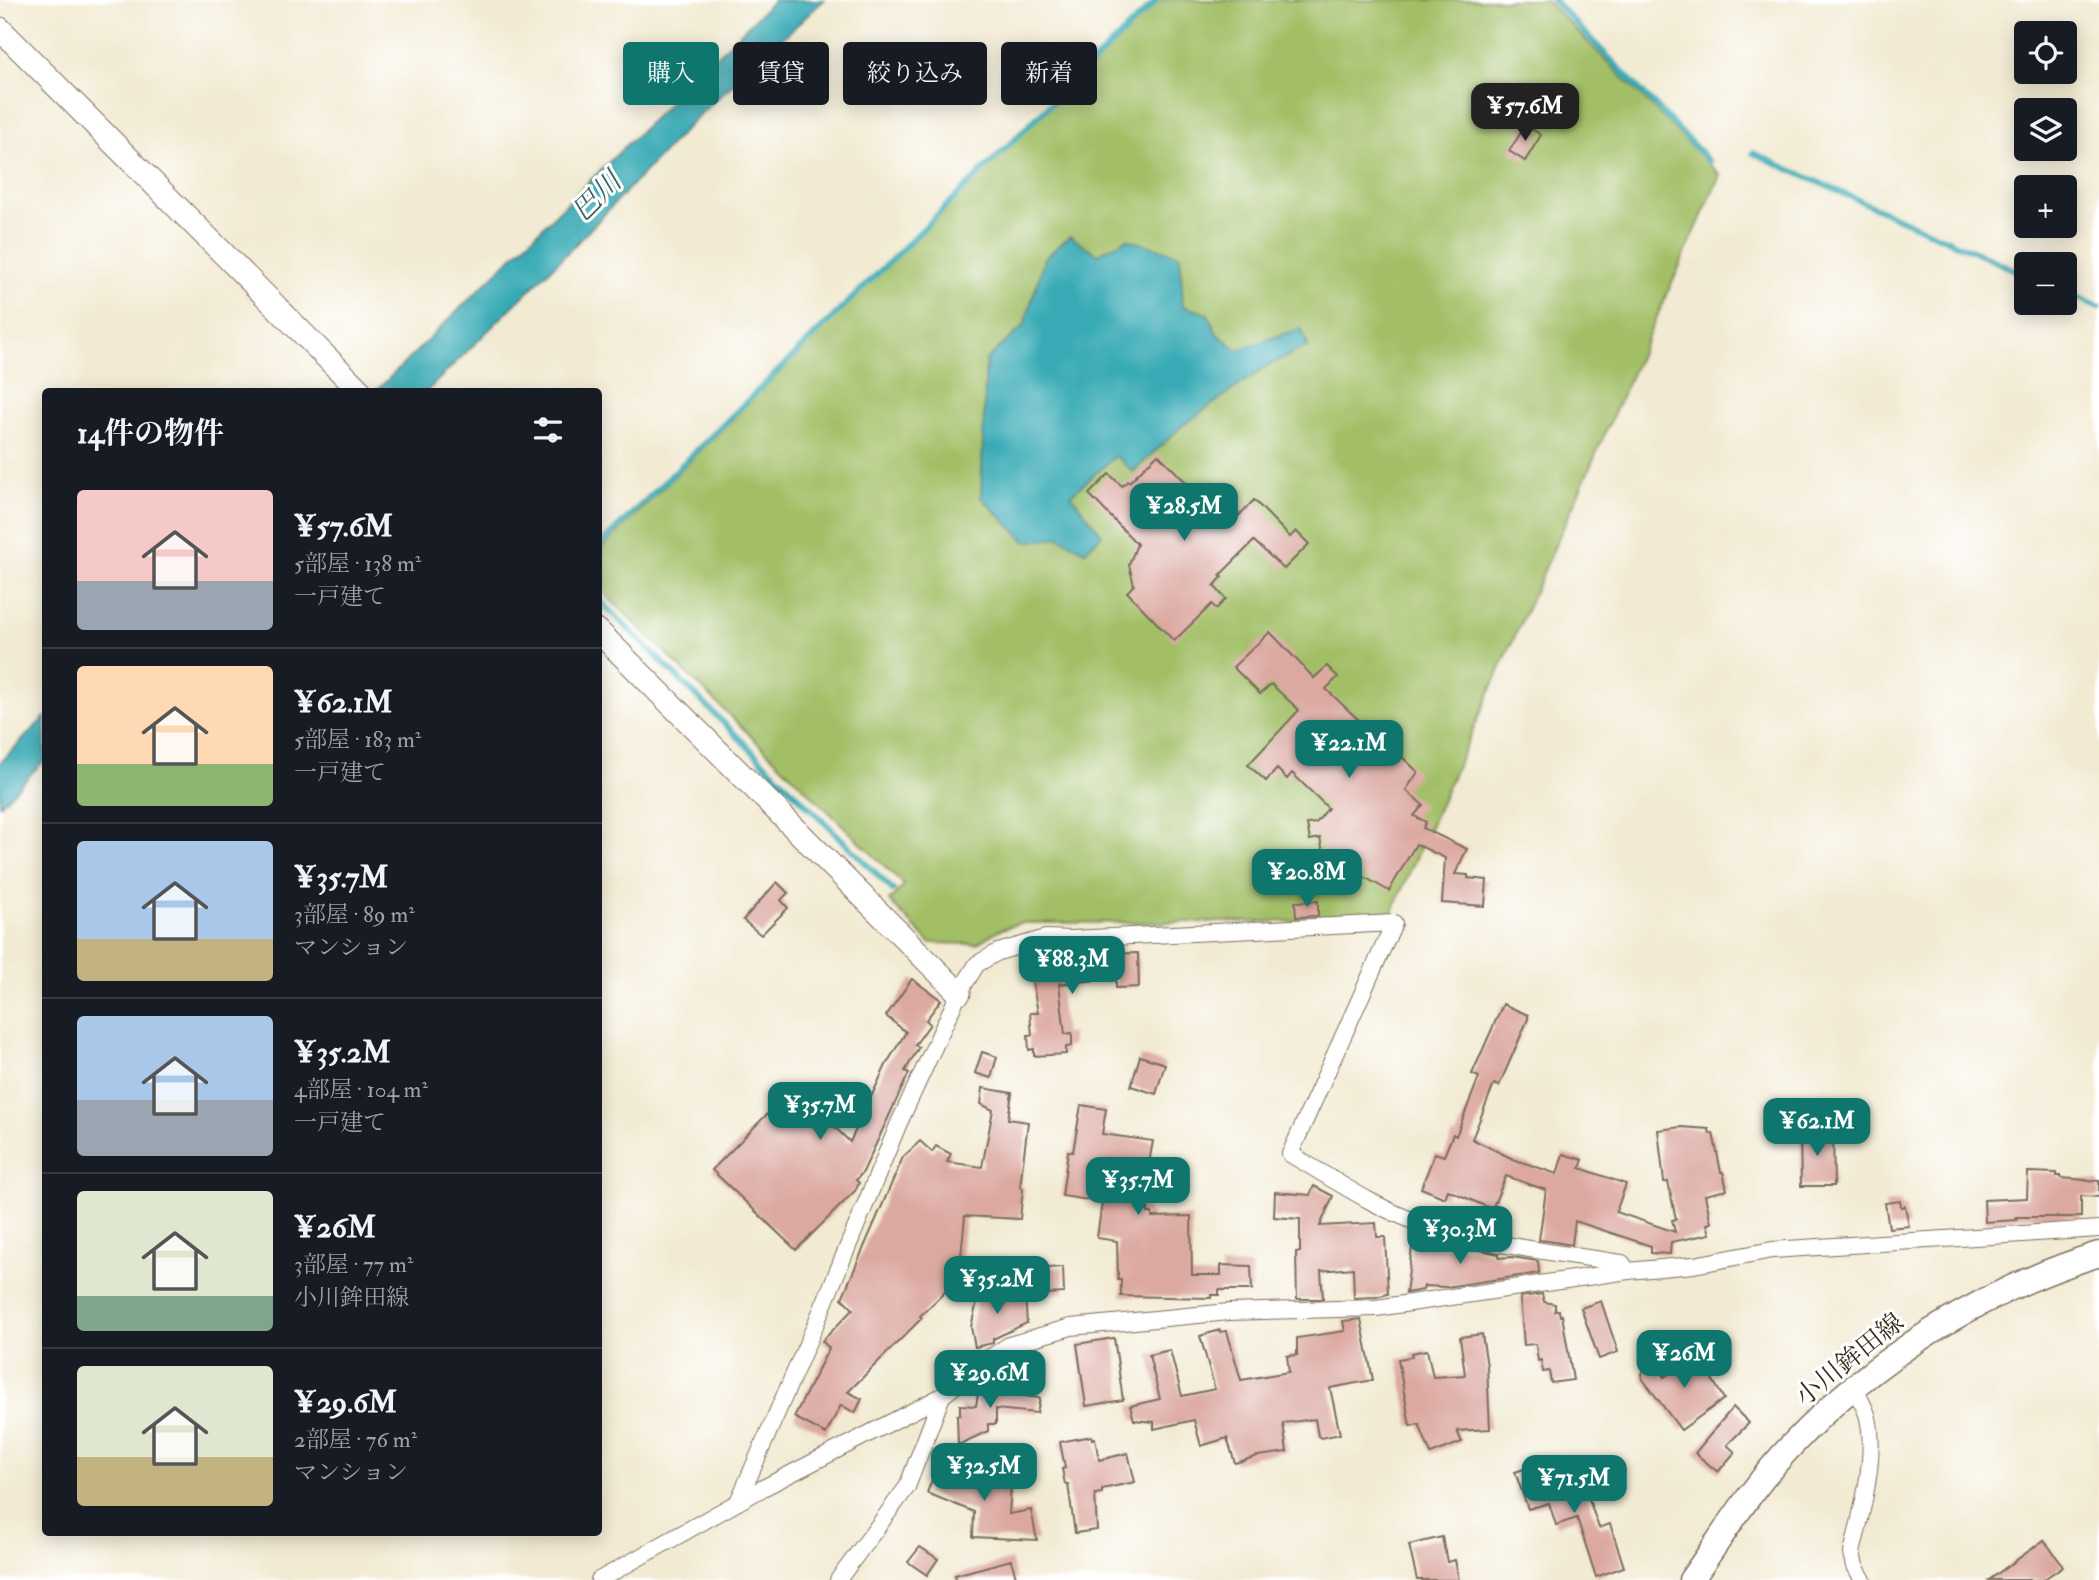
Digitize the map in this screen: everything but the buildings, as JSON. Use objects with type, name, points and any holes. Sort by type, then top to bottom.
[{"type":"main road","name":"小川鉾田線","points":[[1691,1580],[1782,1457],[1854,1388],[1898,1354],[1965,1311],[2025,1280],[2099,1254]]},
{"type":"street","points":[[0,29],[357,388]]},
{"type":"street","points":[[602,635],[959,993]]},
{"type":"street","points":[[738,1502],[899,1123],[959,993],[976,964],[998,952],[1046,938],[1394,923],[1290,1154],[1380,1206],[1423,1224],[1515,1246],[1622,1263],[1628,1271]]},
{"type":"street","points":[[599,1580],[738,1502],[942,1396],[1009,1345],[1072,1327],[1228,1312],[1376,1308],[1628,1271],[1694,1265],[1772,1251],[2099,1229]]},
{"type":"street","points":[[1854,1388],[1868,1417],[1870,1438],[1870,1459],[1853,1553],[1855,1566],[1863,1580]]},
{"type":"street","points":[[838,1580],[907,1487],[942,1396]]},
{"type":"green space","points":[[1156,0],[1546,0],[1720,175],[1388,921],[1020,923],[999,930],[976,944],[930,943],[889,901],[904,885],[605,594],[602,548],[1050,105],[1097,105],[1097,58]]},
{"type":"water","points":[[774,0],[824,0],[778,42],[733,42],[733,84],[719,97],[719,54]]},
{"type":"water","name":"巴川","points":[[667,105],[710,105],[572,248],[430,388],[379,388]]},
{"type":"water","points":[[1070,236],[1098,254],[1127,239],[1180,255],[1183,306],[1208,314],[1217,334],[1238,350],[1301,328],[1308,346],[1265,367],[1182,426],[1133,472],[1116,456],[1071,495],[1102,535],[1085,551],[1059,537],[1026,542],[981,497],[986,360],[1024,326],[1045,258]]},
{"type":"water","points":[[42,720],[42,763],[0,805],[0,763]]},
{"type":"waterway","points":[[602,543],[1157,0]]},
{"type":"waterway","points":[[1553,0],[1709,161]]},
{"type":"waterway","points":[[1753,153],[2014,270]]},
{"type":"waterway","points":[[2077,297],[2099,307]]},
{"type":"waterway","points":[[602,603],[893,890]]}]
